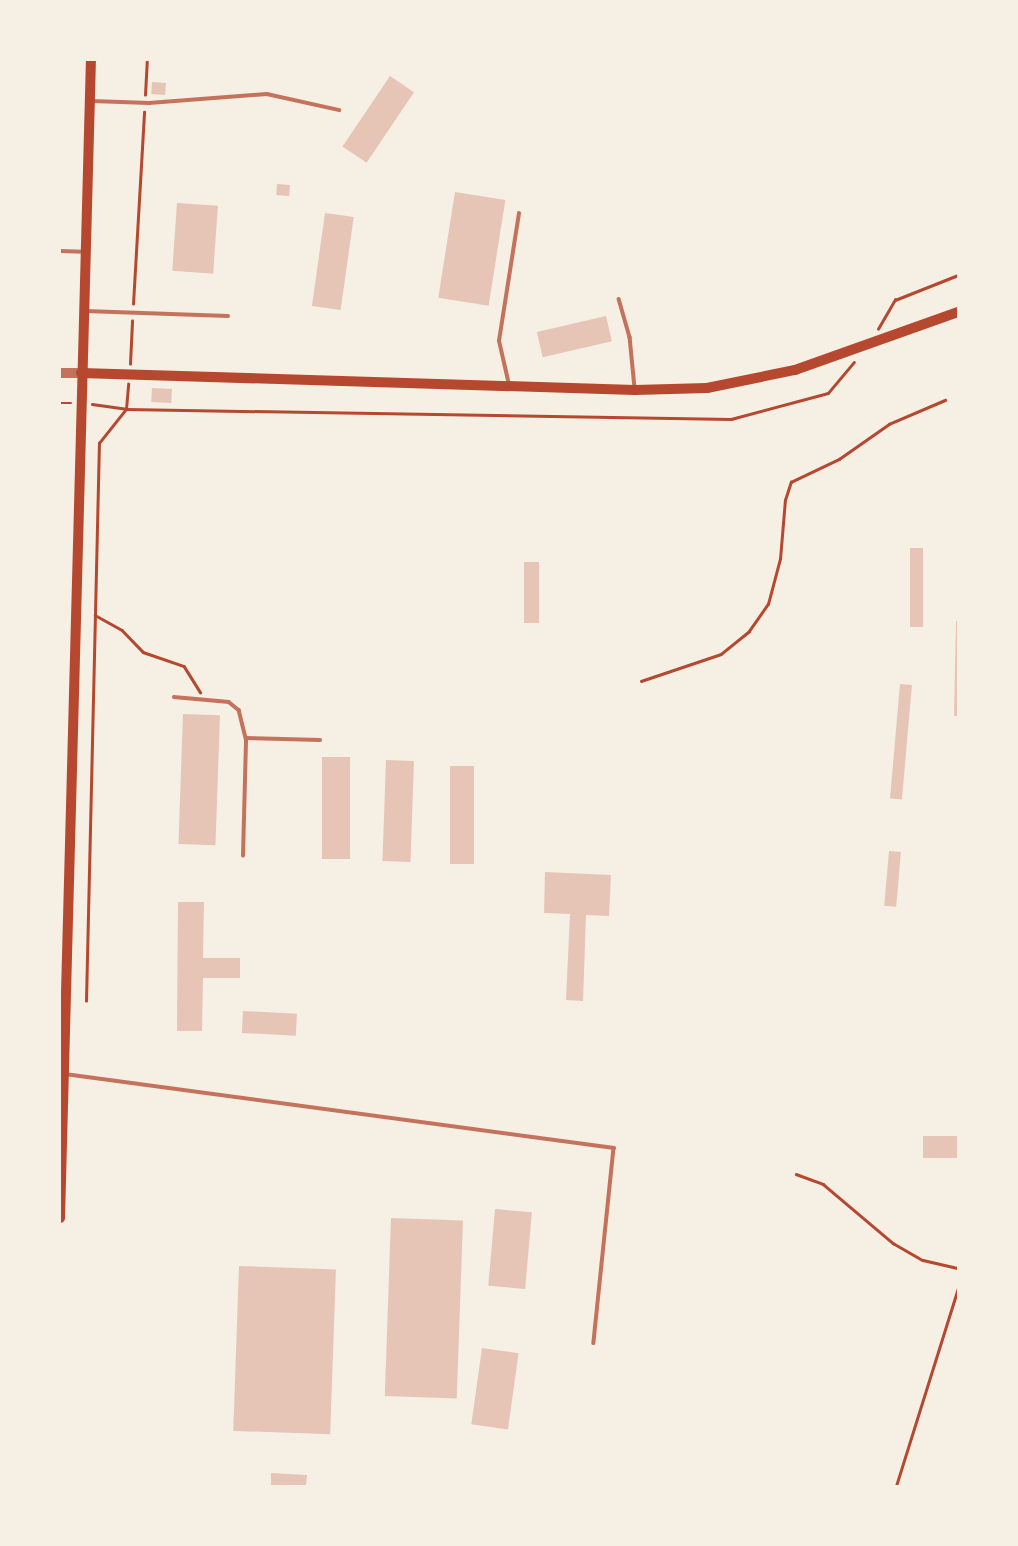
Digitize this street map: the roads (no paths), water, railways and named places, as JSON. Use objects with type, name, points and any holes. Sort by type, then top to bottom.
[{"type":"main road","points":[[60,1218],[63,1074],[61,1023],[91,60]]},
{"type":"main road","points":[[81,373],[635,390],[719,387],[773,377],[958,312]]},
{"type":"street","points":[[60,373],[81,373]]},
{"type":"lane","points":[[90,100],[145,102],[267,94],[339,110]]},
{"type":"lane","points":[[509,387],[499,341],[519,214]]},
{"type":"lane","points":[[60,251],[85,252]]},
{"type":"lane","points":[[619,299],[630,337],[635,390]]},
{"type":"lane","points":[[83,311],[228,316]]},
{"type":"lane","points":[[174,697],[229,702],[240,710],[246,738],[243,856]]},
{"type":"lane","points":[[246,738],[320,740]]},
{"type":"lane","points":[[63,1074],[614,1148],[594,1343]]}]
